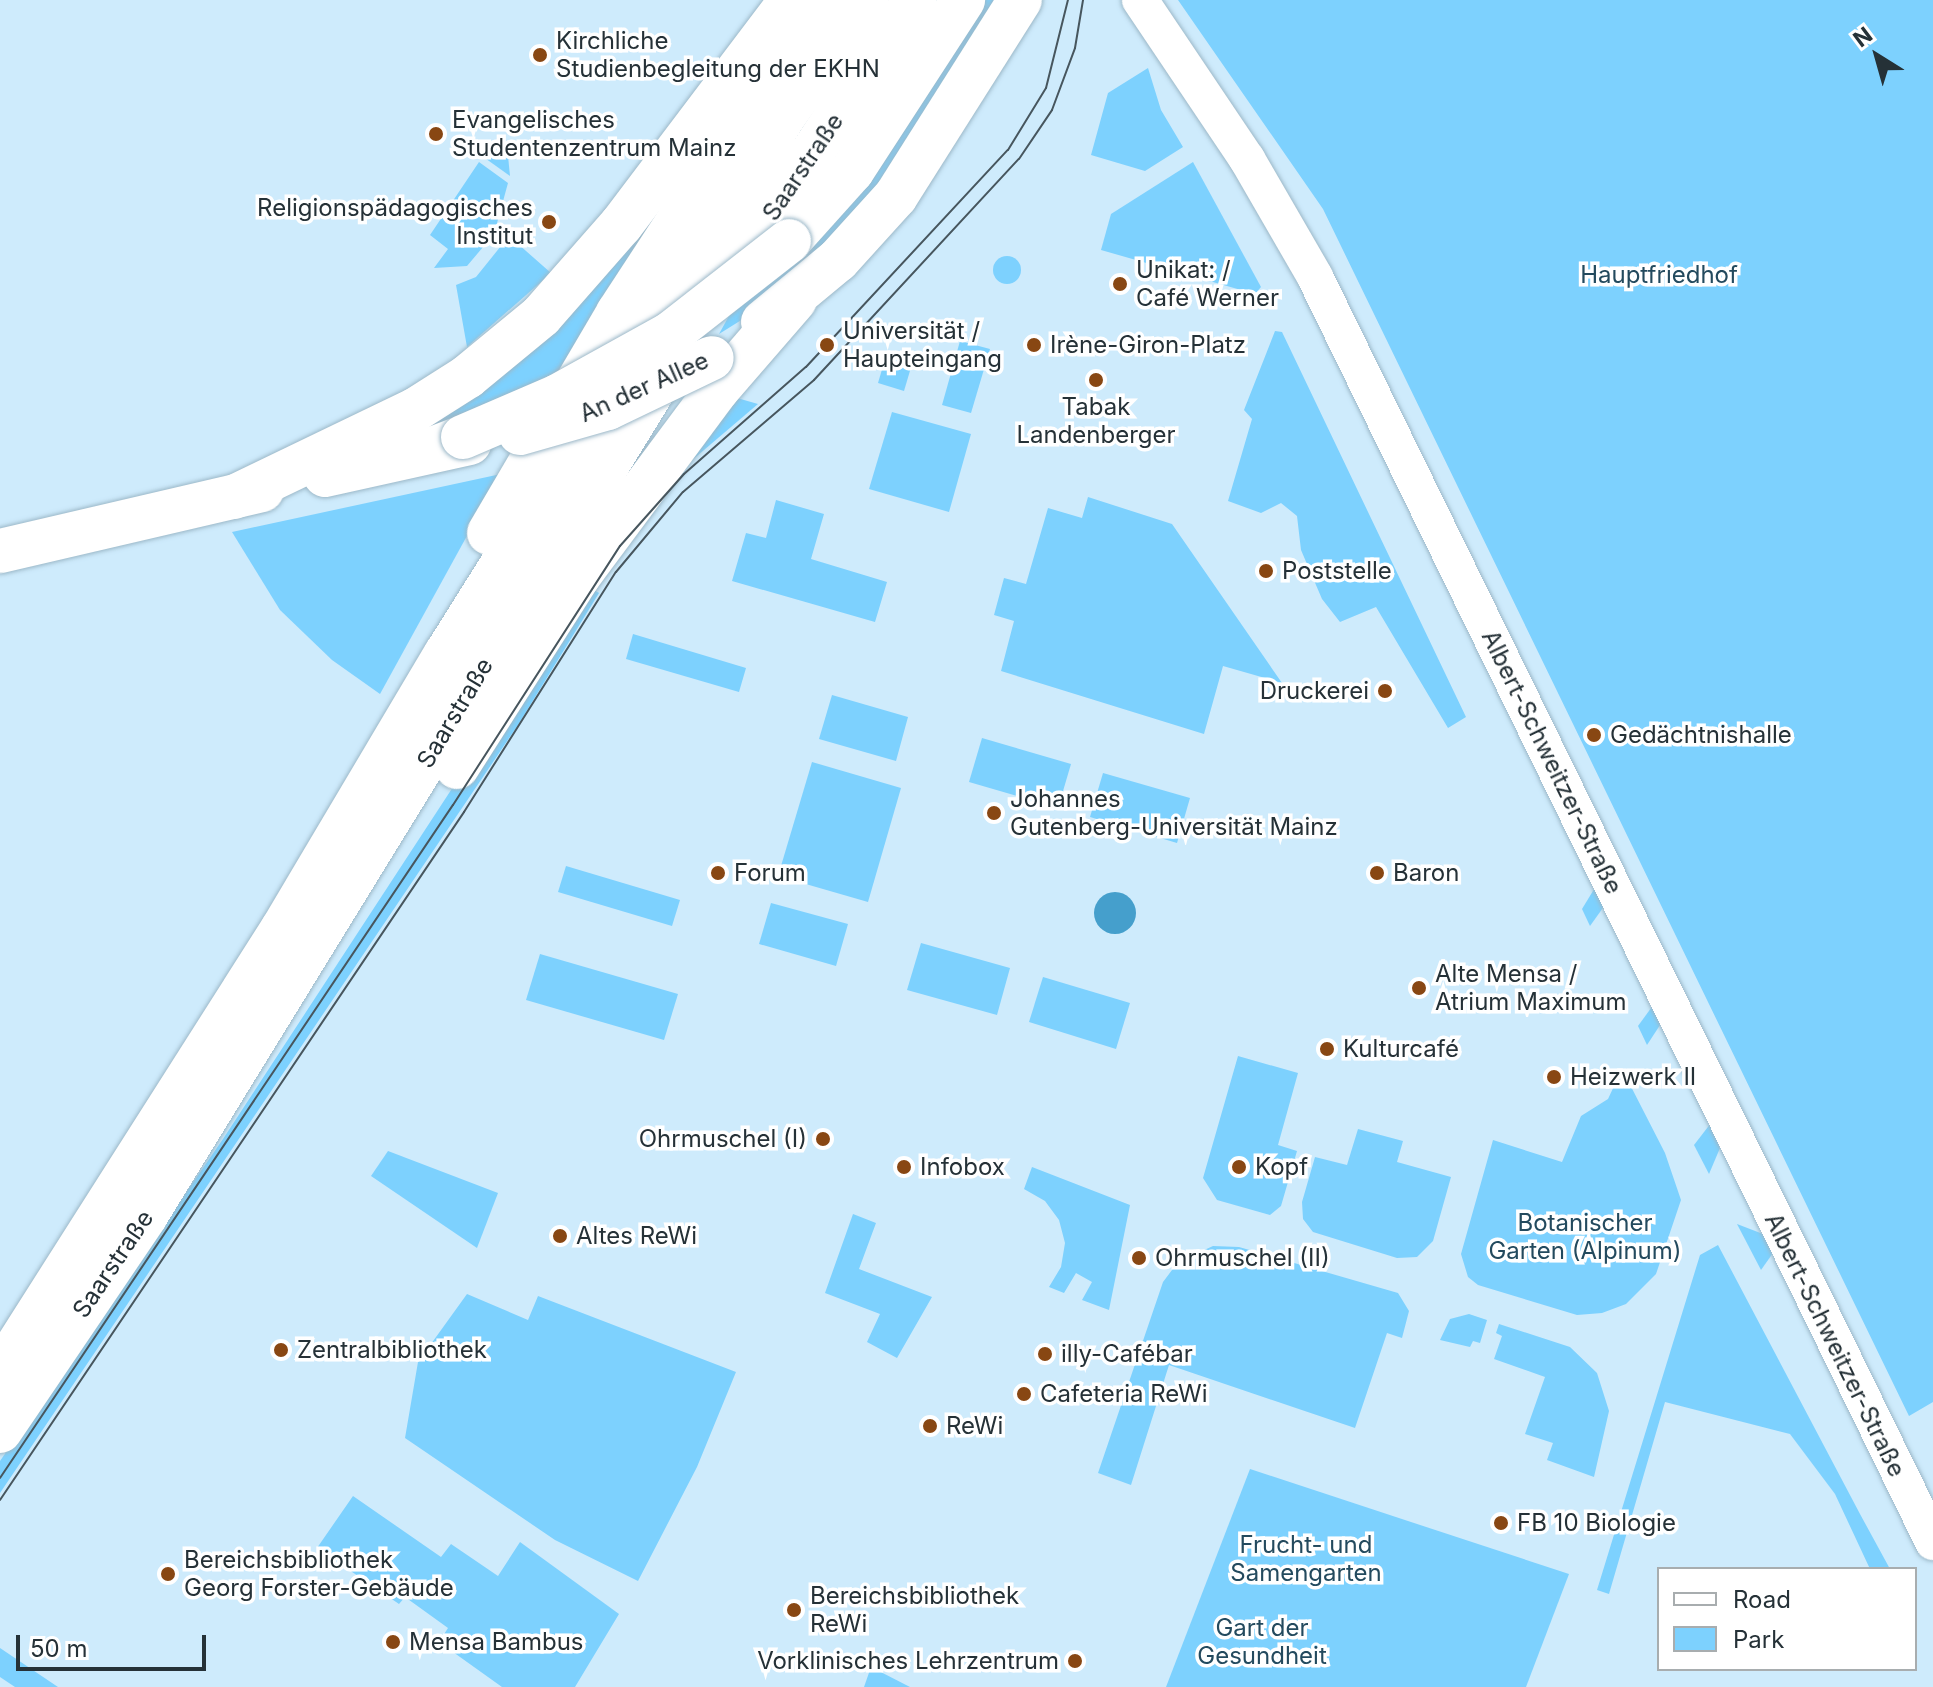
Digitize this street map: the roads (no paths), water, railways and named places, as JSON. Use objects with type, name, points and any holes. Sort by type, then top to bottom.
[{"type":"main road","points":[[234,497],[415,410],[467,377],[541,316],[621,225],[791,0]]},
{"type":"main road","points":[[446,654],[459,594],[531,457],[618,313],[823,0]]},
{"type":"main road","name":"Saarstraße","points":[[0,1373],[283,928],[446,654],[783,117],[867,0]]},
{"type":"main road","name":"Saarstraße","points":[[0,1431],[146,1215],[677,351],[915,0]]},
{"type":"main road","points":[[0,551],[451,444],[570,390],[670,334],[789,241],[852,171],[963,0]]},
{"type":"main road","points":[[267,1021],[322,967],[578,577],[717,390],[795,300],[863,236],[896,196],[1020,0]]},
{"type":"main road","name":"An der Allee","points":[[451,444],[608,408],[712,358],[795,300]]},
{"type":"street","name":"Albert-Schweitzer-Straße","points":[[1140,0],[1247,159],[1315,277],[1933,1542]]},
{"type":"tram line","points":[[0,1478],[453,805],[620,546],[684,474],[806,367],[1008,150],[1046,88],[1068,0]]},
{"type":"tram line","points":[[0,1500],[464,812],[616,572],[683,492],[814,380],[1019,159],[1052,110],[1075,48],[1083,0]]},
{"type":"place","name":"Kirchliche Studienbegleitung der EKHN","points":[[540,55]]},
{"type":"place","name":"Evangelisches Studentenzentrum Mainz","points":[[436,134]]},
{"type":"place","name":"Religionspädagogisches Institut","points":[[549,222]]},
{"type":"place","name":"Unikat: / Café Werner","points":[[1120,284]]},
{"type":"place","name":"Universität / Haupteingang","points":[[827,345]]},
{"type":"place","name":"Irène-Giron-Platz","points":[[1034,345]]},
{"type":"place","name":"Tabak Landenberger","points":[[1096,380]]},
{"type":"place","name":"Poststelle","points":[[1266,571]]},
{"type":"place","name":"Druckerei","points":[[1385,691]]},
{"type":"place","name":"Gedächtnishalle","points":[[1594,735]]},
{"type":"place","name":"Johannes Gutenberg-Universität Mainz","points":[[994,813]]},
{"type":"place","name":"Forum","points":[[718,873]]},
{"type":"place","name":"Baron","points":[[1377,873]]},
{"type":"place","name":"Alte Mensa / Atrium Maximum","points":[[1419,988]]},
{"type":"place","name":"Kulturcafé","points":[[1327,1049]]},
{"type":"place","name":"Heizwerk II","points":[[1554,1077]]},
{"type":"place","name":"Ohrmuschel (I)","points":[[823,1139]]},
{"type":"place","name":"Infobox","points":[[904,1167]]},
{"type":"place","name":"Kopf","points":[[1239,1167]]},
{"type":"place","name":"Altes ReWi","points":[[560,1236]]},
{"type":"place","name":"Ohrmuschel (II)","points":[[1139,1258]]},
{"type":"place","name":"Zentralbibliothek","points":[[281,1350]]},
{"type":"place","name":"illy-Cafébar","points":[[1045,1354]]},
{"type":"place","name":"Cafeteria ReWi","points":[[1024,1394]]},
{"type":"place","name":"ReWi","points":[[930,1426]]},
{"type":"place","name":"FB 10 Biologie","points":[[1501,1523]]},
{"type":"place","name":"Bereichsbibliothek Georg Forster-Gebäude","points":[[168,1574]]},
{"type":"place","name":"Bereichsbibliothek ReWi","points":[[794,1610]]},
{"type":"place","name":"Mensa Bambus","points":[[393,1642]]},
{"type":"place","name":"Vorklinisches Lehrzentrum","points":[[1075,1661]]},
{"type":"park label","name":"Hauptfriedhof","points":[[1659,275]]},
{"type":"park label","name":"Botanischer Garten (Alpinum)","points":[[1585,1237]]},
{"type":"park label","name":"Frucht- und Samengarten","points":[[1306,1559]]},
{"type":"park label","name":"Gart der Gesundheit","points":[[1262,1642]]}]
